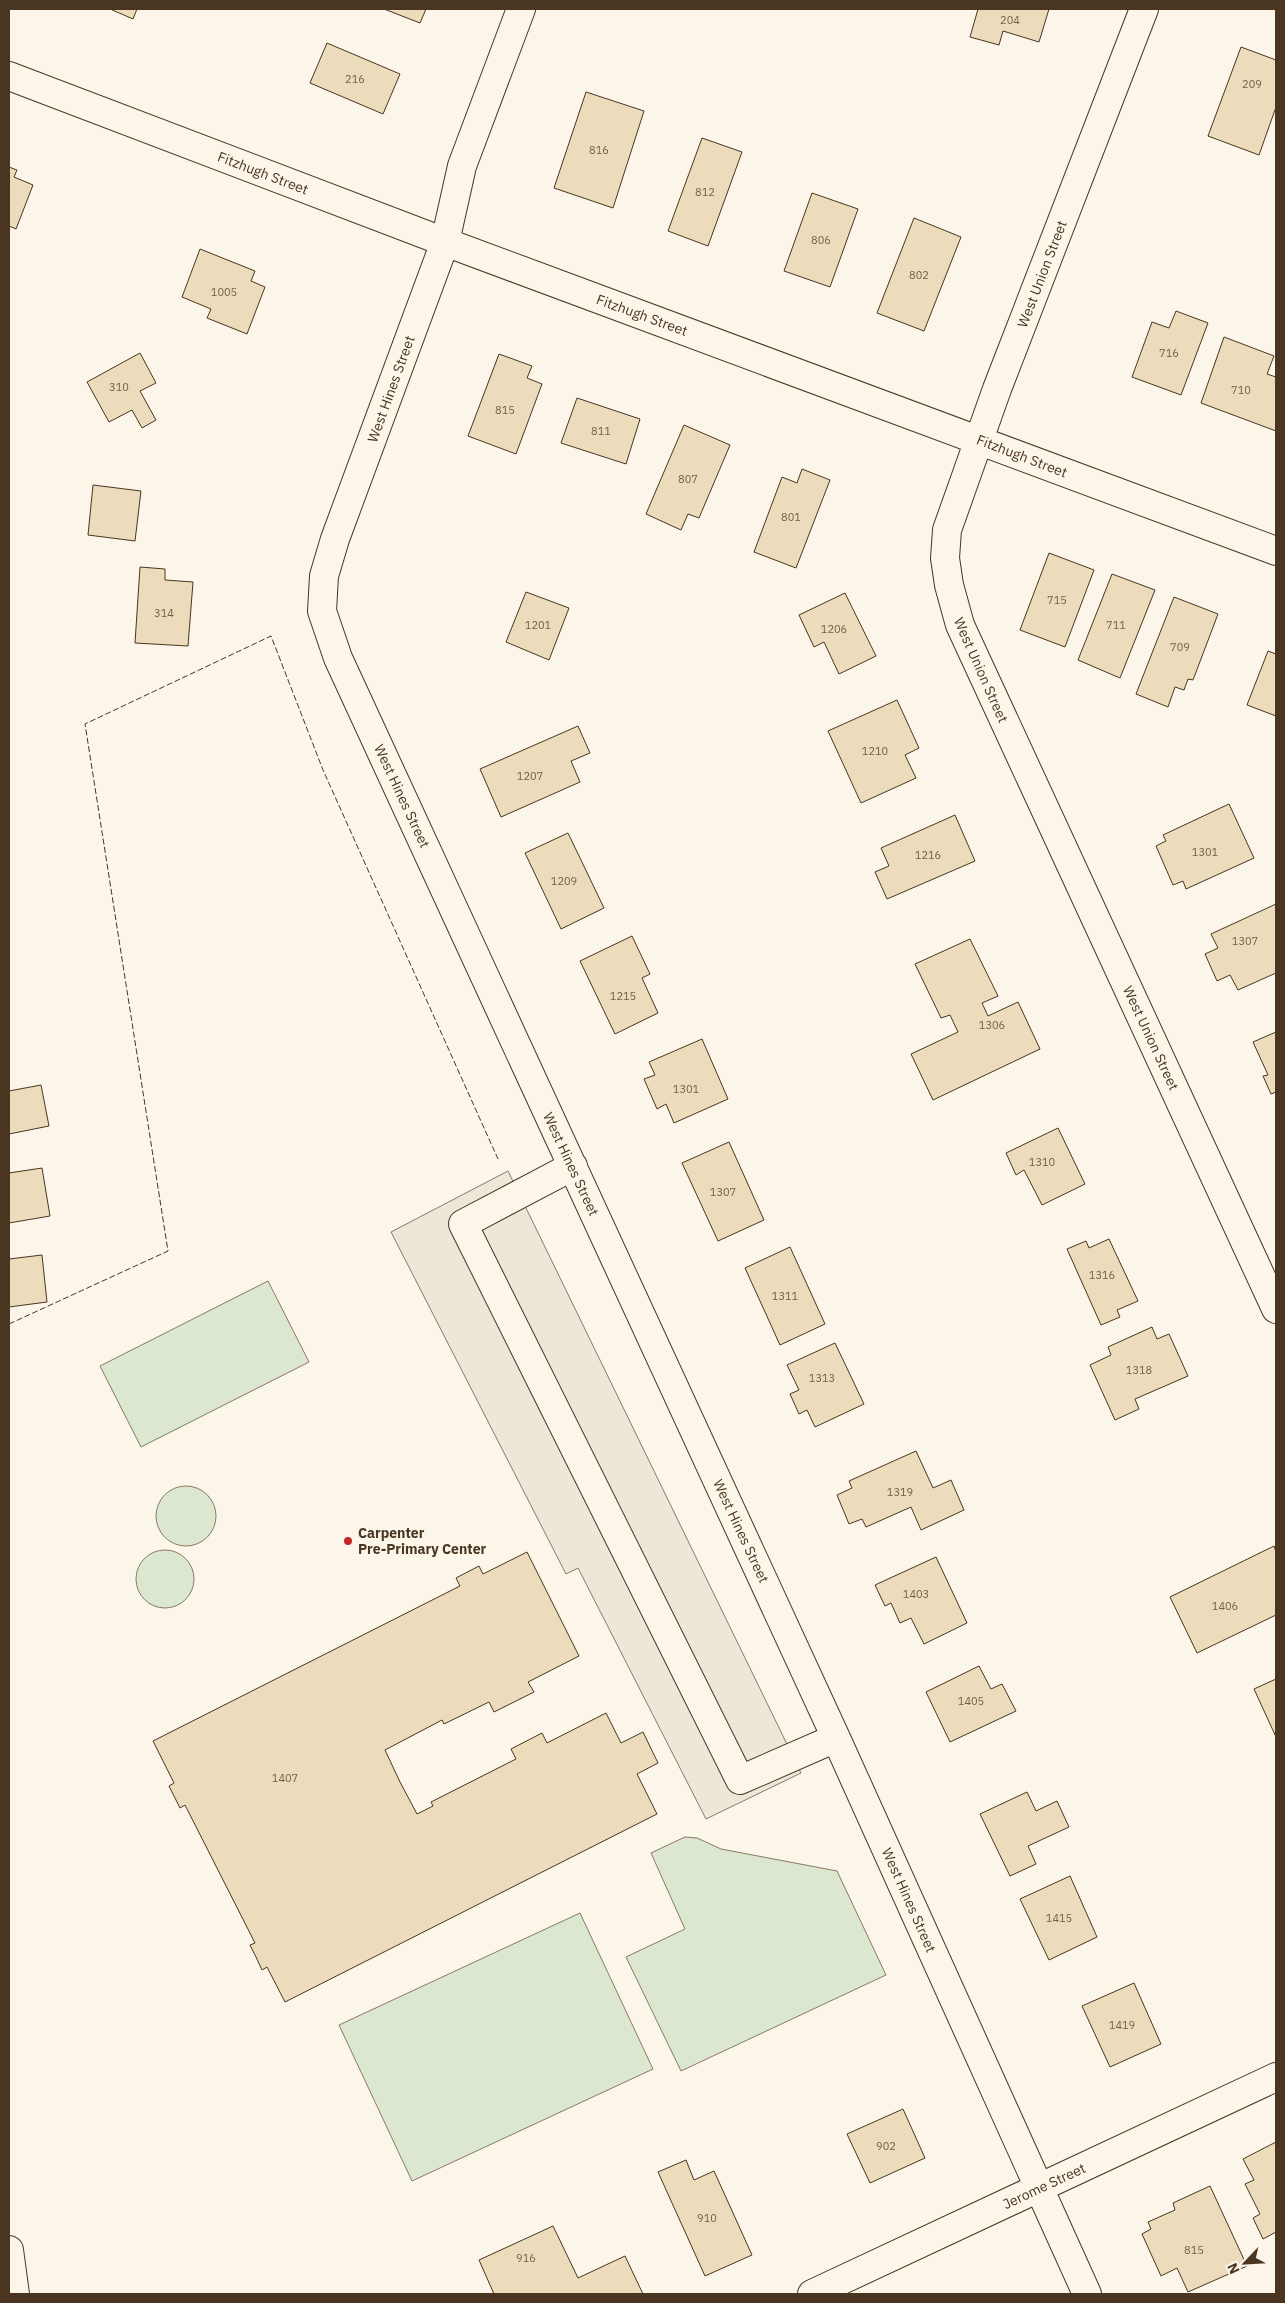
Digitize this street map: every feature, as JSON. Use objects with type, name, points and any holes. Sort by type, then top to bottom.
[{"type":"street","name":"West Hines Street","points":[[521,9],[462,166],[445,242],[336,539],[324,576],[322,611],[338,658],[836,1738],[1087,2294]]},
{"type":"street","name":"West Union Street","points":[[1144,9],[979,440],[947,530],[945,558],[957,619],[1276,1309]]},
{"type":"street","name":"Fitzhugh Street","points":[[9,76],[445,242],[1276,551]]},
{"type":"street","points":[[573,1166],[463,1224],[740,1780],[836,1738]]},
{"type":"street","name":"Jerome Street","points":[[812,2294],[1276,2077]]},
{"type":"street","points":[[9,2250],[15,2294]]},
{"type":"green space","points":[[268,1281],[309,1362],[141,1447],[100,1366]]},
{"type":"green space","points":[[180,1486],[192,1486],[203,1491],[211,1499],[216,1510],[214,1528],[203,1541],[192,1546],[180,1546],[169,1541],[161,1533],[156,1522],[156,1510],[161,1499],[169,1491]]},
{"type":"green space","points":[[159,1550],[171,1550],[181,1554],[190,1563],[194,1585],[186,1600],[171,1608],[159,1608],[149,1604],[140,1595],[136,1585],[136,1573],[140,1563],[149,1554]]},
{"type":"green space","points":[[685,1837],[697,1838],[721,1849],[837,1871],[886,1975],[681,2071],[626,1957],[685,1929],[651,1853]]},
{"type":"green space","points":[[580,1913],[653,2069],[412,2181],[339,2025]]},
{"type":"shaded area","points":[[508,1171],[801,1773],[706,1819],[578,1568],[566,1574],[391,1232]]},
{"type":"building","points":[[110,9],[137,9],[133,19]]},
{"type":"building","points":[[384,9],[426,9],[420,23]]},
{"type":"building","points":[[978,9],[1049,9],[1039,42],[1003,31],[999,45],[970,37]]},
{"type":"building","points":[[327,43],[400,74],[383,114],[310,83]]},
{"type":"building","points":[[1241,47],[1276,60],[1276,107],[1259,155],[1208,136]]},
{"type":"building","points":[[586,92],[644,111],[613,208],[554,188]]},
{"type":"building","points":[[702,138],[742,152],[708,246],[668,231]]},
{"type":"building","points":[[9,167],[17,170],[14,177],[33,185],[16,229],[9,226]]},
{"type":"building","points":[[812,193],[858,209],[830,287],[784,271]]},
{"type":"building","points":[[914,218],[961,237],[924,331],[877,313]]},
{"type":"building","points":[[200,249],[255,271],[251,281],[265,287],[247,334],[207,318],[211,309],[182,297]]},
{"type":"building","points":[[1176,311],[1208,323],[1181,395],[1132,377],[1152,322],[1169,328]]},
{"type":"building","points":[[1224,337],[1274,356],[1267,374],[1276,377],[1276,431],[1201,403]]},
{"type":"building","points":[[140,353],[156,383],[140,391],[156,420],[142,428],[132,410],[109,422],[87,382]]},
{"type":"building","points":[[499,354],[532,366],[527,378],[542,384],[516,454],[468,436]]},
{"type":"building","points":[[577,398],[640,419],[626,464],[561,443]]},
{"type":"building","points":[[684,425],[730,445],[699,518],[688,514],[681,530],[646,514]]},
{"type":"building","points":[[802,469],[830,480],[796,568],[754,552],[782,477],[797,483]]},
{"type":"building","points":[[93,485],[141,491],[135,541],[88,535]]},
{"type":"building","points":[[1049,553],[1094,570],[1065,647],[1020,630]]},
{"type":"building","points":[[140,567],[165,569],[165,580],[193,582],[188,646],[135,643]]},
{"type":"building","points":[[1112,574],[1155,590],[1120,678],[1078,660]]},
{"type":"building","points":[[526,592],[569,608],[549,660],[506,642]]},
{"type":"building","points":[[845,593],[876,656],[839,674],[824,642],[814,647],[799,615]]},
{"type":"building","points":[[1174,597],[1218,614],[1193,680],[1188,679],[1184,690],[1175,687],[1168,707],[1136,694]]},
{"type":"building","points":[[1268,651],[1276,654],[1276,716],[1247,705]]},
{"type":"building","points":[[897,700],[919,748],[905,755],[916,778],[861,803],[828,731]]},
{"type":"building","points":[[578,726],[590,753],[571,761],[580,782],[501,817],[480,769]]},
{"type":"building","points":[[1229,804],[1254,858],[1186,889],[1183,881],[1173,885],[1156,846],[1166,841],[1163,835]]},
{"type":"building","points":[[955,815],[975,861],[887,899],[875,872],[889,866],[881,848]]},
{"type":"building","points":[[568,833],[604,908],[561,929],[525,853]]},
{"type":"building","points":[[1276,904],[1276,973],[1238,990],[1230,975],[1217,981],[1205,954],[1218,948],[1211,934]]},
{"type":"building","points":[[632,936],[650,974],[642,978],[658,1013],[615,1034],[580,961]]},
{"type":"building","points":[[970,939],[998,996],[982,1003],[988,1016],[1018,1002],[1040,1049],[933,1100],[911,1054],[958,1032],[950,1015],[941,1018],[915,964]]},
{"type":"building","points":[[1276,1032],[1276,1092],[1271,1094],[1263,1076],[1268,1075],[1253,1042]]},
{"type":"building","points":[[702,1039],[728,1099],[674,1123],[666,1104],[657,1109],[644,1079],[655,1075],[649,1062]]},
{"type":"building","points":[[41,1085],[49,1126],[9,1134],[9,1091]]},
{"type":"building","points":[[1058,1128],[1085,1184],[1042,1205],[1024,1170],[1016,1175],[1006,1153]]},
{"type":"building","points":[[729,1142],[764,1220],[718,1241],[682,1163]]},
{"type":"building","points":[[42,1168],[50,1216],[9,1223],[9,1173]]},
{"type":"building","points":[[1109,1239],[1138,1301],[1117,1310],[1120,1317],[1101,1325],[1067,1249],[1086,1241],[1089,1248]]},
{"type":"building","points":[[790,1247],[825,1324],[780,1345],[745,1268]]},
{"type":"building","points":[[42,1255],[47,1302],[9,1307],[9,1259]]},
{"type":"building","points":[[1152,1327],[1157,1339],[1169,1334],[1188,1376],[1135,1399],[1139,1409],[1115,1420],[1090,1365],[1111,1355],[1108,1347]]},
{"type":"building","points":[[835,1343],[864,1404],[815,1427],[807,1410],[799,1414],[790,1394],[799,1390],[787,1365]]},
{"type":"building","points":[[916,1451],[933,1488],[951,1480],[964,1510],[921,1530],[911,1507],[866,1527],[862,1519],[849,1524],[837,1495],[852,1488],[849,1481]]},
{"type":"building","points":[[1274,1546],[1276,1552],[1276,1615],[1197,1653],[1170,1597]]},
{"type":"building","points":[[527,1552],[579,1656],[528,1682],[534,1692],[494,1712],[489,1702],[444,1724],[442,1720],[385,1750],[400,1782],[417,1814],[433,1806],[431,1802],[516,1759],[511,1749],[542,1733],[547,1743],[606,1713],[621,1743],[643,1732],[658,1763],[637,1774],[657,1814],[285,2002],[267,1967],[262,1970],[250,1945],[255,1943],[185,1805],[180,1808],[169,1786],[174,1783],[153,1741],[460,1586],[456,1578],[479,1566],[483,1574]]},
{"type":"building","points":[[936,1557],[967,1623],[924,1644],[911,1618],[900,1623],[891,1603],[885,1606],[875,1585]]},
{"type":"building","points":[[979,1666],[991,1689],[1002,1684],[1016,1711],[950,1742],[926,1692]]},
{"type":"building","points":[[1276,1679],[1276,1737],[1254,1689]]},
{"type":"building","points":[[1027,1792],[1036,1811],[1057,1801],[1069,1827],[1028,1846],[1036,1864],[1010,1876],[980,1814]]},
{"type":"building","points":[[1070,1876],[1097,1937],[1049,1960],[1020,1899]]},
{"type":"building","points":[[1134,1983],[1161,2044],[1110,2067],[1082,2006]]},
{"type":"building","points":[[903,2109],[925,2158],[870,2183],[847,2134]]},
{"type":"building","points":[[1276,2142],[1276,2232],[1263,2239],[1253,2218],[1260,2214],[1245,2184],[1254,2180],[1243,2159]]},
{"type":"building","points":[[686,2160],[694,2180],[714,2171],[752,2255],[705,2276],[658,2172]]},
{"type":"building","points":[[1210,2186],[1247,2266],[1188,2292],[1177,2268],[1161,2276],[1142,2234],[1151,2229],[1148,2222],[1175,2210],[1173,2203]]},
{"type":"building","points":[[553,2226],[578,2278],[625,2256],[643,2294],[494,2294],[479,2260]]},
{"type":"fence","points":[[9,1324],[168,1251],[85,724],[271,636],[323,770],[498,1159]]},
{"type":"place","name":"Carpenter Pre-Primary Center","points":[[348,1541]]}]
